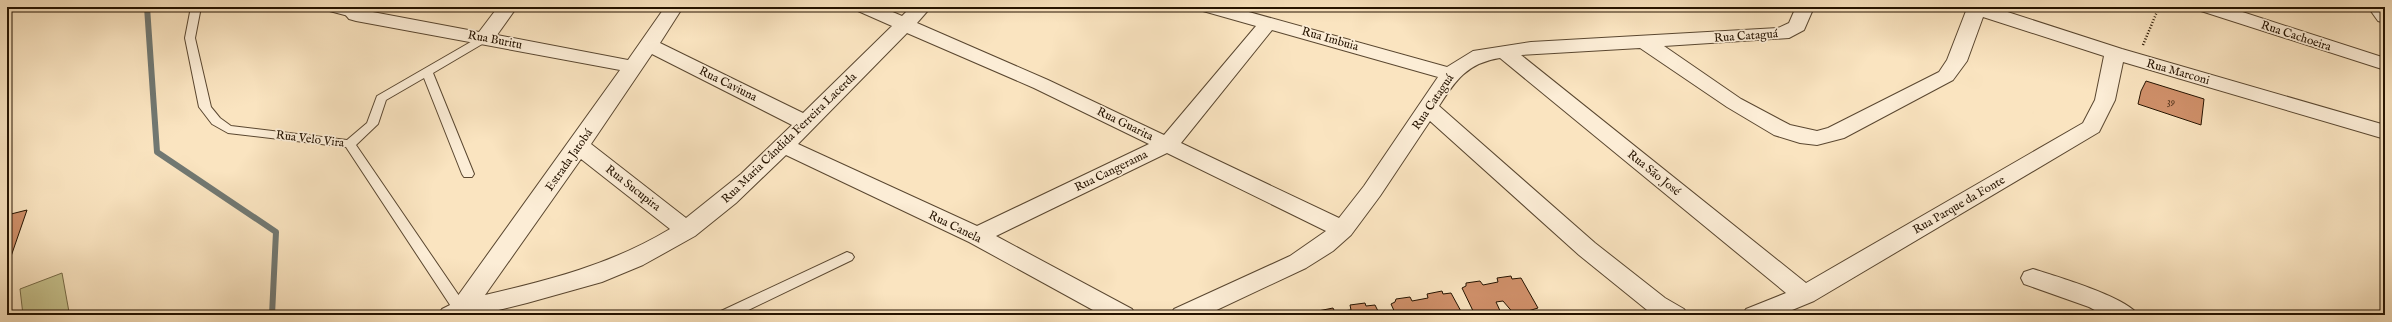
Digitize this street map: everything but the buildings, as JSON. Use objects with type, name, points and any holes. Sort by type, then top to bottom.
[{"type":"street","points":[[485,38],[508,7]]},
{"type":"street","name":"Estrada Jatobá","points":[[456,313],[579,146],[674,7]]},
{"type":"street","name":"Rua Guarita","points":[[865,7],[1041,84],[1168,144],[1343,230]]},
{"type":"street","name":"Rua Maria Cândida Ferreira Lacerda","points":[[456,313],[555,287],[634,260],[687,230],[727,199],[784,146],[922,7]]},
{"type":"street","name":"Rua Imbuia","points":[[1210,7],[1269,22],[1450,74]]},
{"type":"street","name":"Rua Cataguá","points":[[1183,315],[1298,262],[1325,245],[1343,230],[1409,139],[1450,74],[1480,55],[1644,42],[1782,34],[1797,26],[1805,7]]},
{"type":"street","name":"Rua Cachoeira","points":[[2208,7],[2372,62],[2385,64]]},
{"type":"street","points":[[2377,7],[2385,17]]},
{"type":"street","points":[[1644,42],[1734,103],[1775,126],[1800,136],[1817,138],[1836,132],[1946,76],[1957,61],[1975,8]]},
{"type":"street","name":"Rua Marconi","points":[[1975,8],[2137,60],[2385,132]]},
{"type":"street","name":"Rua Buritu","points":[[352,11],[634,67]]},
{"type":"street","name":"Rua Cangerama","points":[[977,236],[1168,144],[1269,22]]},
{"type":"street","name":"Rua Caviuna","points":[[649,45],[806,123]]},
{"type":"street","name":"Rua São José","points":[[1504,52],[1805,295]]},
{"type":"street","name":"Rua Parque da Fonte","points":[[1755,315],[1805,295],[2091,127],[2105,100],[2115,53]]},
{"type":"street","points":[[1428,108],[1587,249],[1656,304],[1674,314]]},
{"type":"street","name":"Rua Sucupira","points":[[579,146],[687,230]]},
{"type":"street","name":"Rua Canela","points":[[784,146],[977,236],[1123,315]]},
{"type":"street","points":[[2033,278],[2098,301],[2126,315]]},
{"type":"lane","name":"Rua Velo Vira","points":[[196,7],[190,38],[205,107],[216,121],[228,129],[350,144],[456,313]]},
{"type":"lane","points":[[326,7],[352,11]]},
{"type":"lane","points":[[350,144],[372,124],[381,98],[485,38]]},
{"type":"lane","points":[[427,71],[468,174]]},
{"type":"lane","points":[[726,315],[847,257]]},
{"type":"path","points":[[2137,60],[2159,7]]},
{"type":"shaded area","points":[[62,273],[69,312],[63,315],[23,315],[20,289]]},
{"type":"waterway","points":[[147,7],[157,152],[276,232],[272,315]]}]
